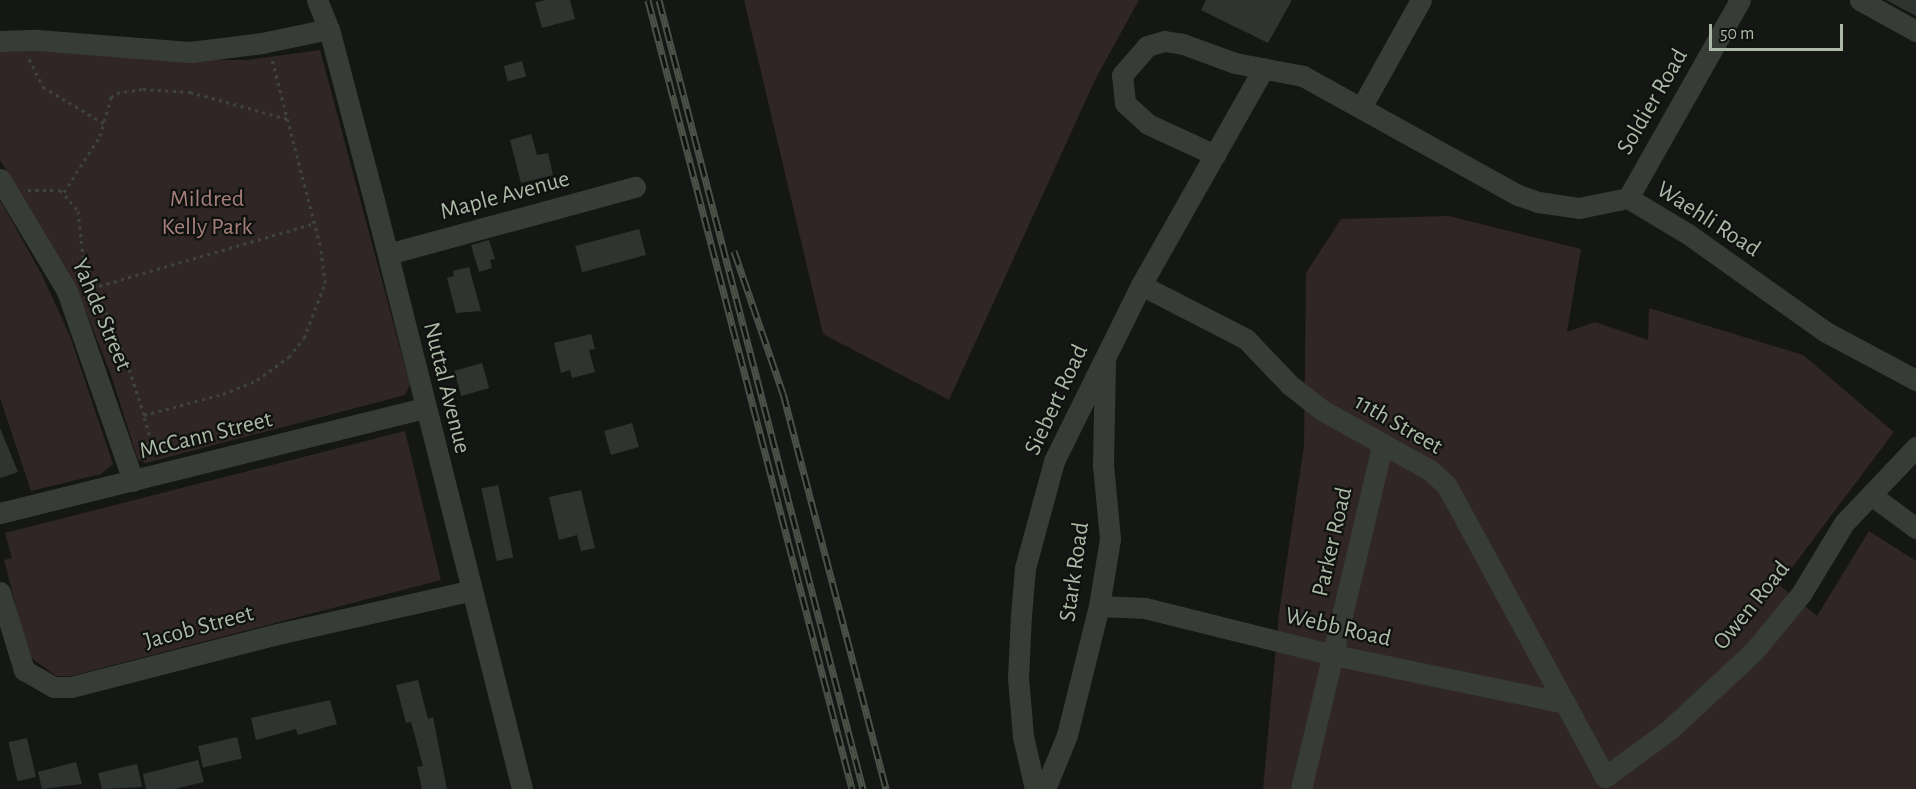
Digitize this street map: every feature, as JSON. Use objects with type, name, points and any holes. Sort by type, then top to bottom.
[{"type":"street","name":"Nuttal Avenue","points":[[317,0],[330,29],[522,789]]},
{"type":"street","points":[[1362,106],[1421,0]]},
{"type":"street","name":"Soldier Road","points":[[1628,198],[1740,0]]},
{"type":"street","points":[[1860,0],[1916,31]]},
{"type":"street","points":[[0,41],[37,40],[190,52],[262,43],[330,29]]},
{"type":"street","name":"Waehli Road","points":[[1215,155],[1133,113],[1125,103],[1122,75],[1147,46],[1164,41],[1303,76],[1362,106],[1518,195],[1558,207],[1580,208],[1628,198],[1689,234],[1826,332],[1916,380]]},
{"type":"street","name":"Siebert Road","points":[[1035,789],[1023,736],[1018,678],[1025,568],[1054,461],[1141,285],[1264,68]]},
{"type":"street","name":"Yahde Street","points":[[0,180],[69,294],[133,480]]},
{"type":"street","name":"Maple Avenue","points":[[388,254],[635,187]]},
{"type":"street","name":"11th Street","points":[[1141,285],[1246,339],[1290,385],[1382,446],[1430,470],[1447,486],[1605,777]]},
{"type":"street","name":"Stark Road","points":[[1045,789],[1067,735],[1099,606],[1110,538],[1103,465],[1105,355]]},
{"type":"street","name":"McCann Street","points":[[0,513],[425,408]]},
{"type":"street","name":"Parker Road","points":[[1301,789],[1382,446]]},
{"type":"street","name":"Owen Road","points":[[1605,777],[1669,730],[1754,651],[1801,594],[1844,523],[1916,447]]},
{"type":"street","points":[[1872,495],[1916,528]]},
{"type":"street","name":"Jacob Street","points":[[0,591],[24,670],[54,687],[71,687],[273,635],[472,590]]},
{"type":"street","name":"Webb Road","points":[[1099,606],[1165,612],[1334,655],[1565,703]]},
{"type":"path","points":[[27,51],[43,87],[105,124]]},
{"type":"path","points":[[144,415],[240,388],[289,357],[313,322],[323,292],[324,262],[271,54]]},
{"type":"path","points":[[64,193],[105,124],[111,97],[143,89],[205,94],[288,119]]},
{"type":"path","points":[[24,190],[64,193],[78,211],[83,257],[127,362],[144,415],[150,445],[124,452]]},
{"type":"path","points":[[69,294],[315,223]]},
{"type":"green space","points":[[744,0],[1139,0],[1096,78],[949,400],[823,334]]},
{"type":"green space","name":"Mildred Kelly Park","points":[[34,49],[192,60],[247,60],[320,50],[410,385],[405,395],[146,463],[138,460],[111,375],[86,312],[44,232],[0,160],[0,51]]},
{"type":"green space","points":[[0,200],[41,273],[70,336],[113,464],[101,474],[31,491],[0,398]]},
{"type":"green space","points":[[1449,216],[1581,249],[1567,332],[1595,322],[1648,340],[1649,308],[1803,355],[1894,432],[1779,585],[1817,616],[1869,531],[1916,561],[1916,789],[1263,789],[1279,613],[1304,446],[1306,273],[1341,219]]},
{"type":"green space","points":[[405,431],[441,580],[71,676],[56,676],[29,656],[4,560],[12,558],[5,533]]},
{"type":"building","points":[[545,0],[570,0],[575,19],[542,28],[535,3]]},
{"type":"building","points":[[1206,0],[1292,0],[1268,43],[1201,10]]},
{"type":"building","points":[[1886,0],[1916,0],[1916,16]]},
{"type":"building","points":[[522,61],[526,76],[508,81],[504,66]]},
{"type":"building","points":[[531,134],[537,155],[548,153],[553,175],[521,183],[510,140]]},
{"type":"building","points":[[639,229],[646,255],[582,272],[575,246]]},
{"type":"building","points":[[489,240],[495,259],[490,260],[492,268],[479,272],[471,245]]},
{"type":"building","points":[[469,267],[481,311],[456,313],[447,278],[454,276],[453,271]]},
{"type":"building","points":[[591,334],[595,349],[589,350],[595,372],[572,378],[570,370],[561,373],[554,343]]},
{"type":"building","points":[[482,363],[489,388],[461,396],[454,371]]},
{"type":"building","points":[[632,423],[639,447],[611,455],[604,431]]},
{"type":"building","points":[[0,428],[18,472],[0,478]]},
{"type":"building","points":[[498,485],[513,557],[497,561],[481,489]]},
{"type":"building","points":[[581,490],[595,548],[581,551],[577,535],[559,540],[549,497]]},
{"type":"building","points":[[418,680],[428,719],[433,717],[447,789],[422,789],[417,767],[423,766],[411,722],[406,723],[396,685]]},
{"type":"building","points":[[330,700],[337,724],[298,735],[296,729],[256,740],[251,718]]},
{"type":"building","points":[[237,737],[242,758],[203,767],[198,746]]},
{"type":"building","points":[[27,738],[36,777],[17,781],[8,742]]},
{"type":"building","points":[[198,760],[204,782],[174,789],[146,789],[143,774]]},
{"type":"building","points":[[76,762],[82,784],[42,789],[38,772]]},
{"type":"building","points":[[137,764],[142,787],[102,789],[98,773]]},
{"type":"railway","points":[[648,0],[852,789]]},
{"type":"railway","points":[[659,0],[863,789]]},
{"type":"railway","points":[[734,251],[783,393],[886,789]]}]
